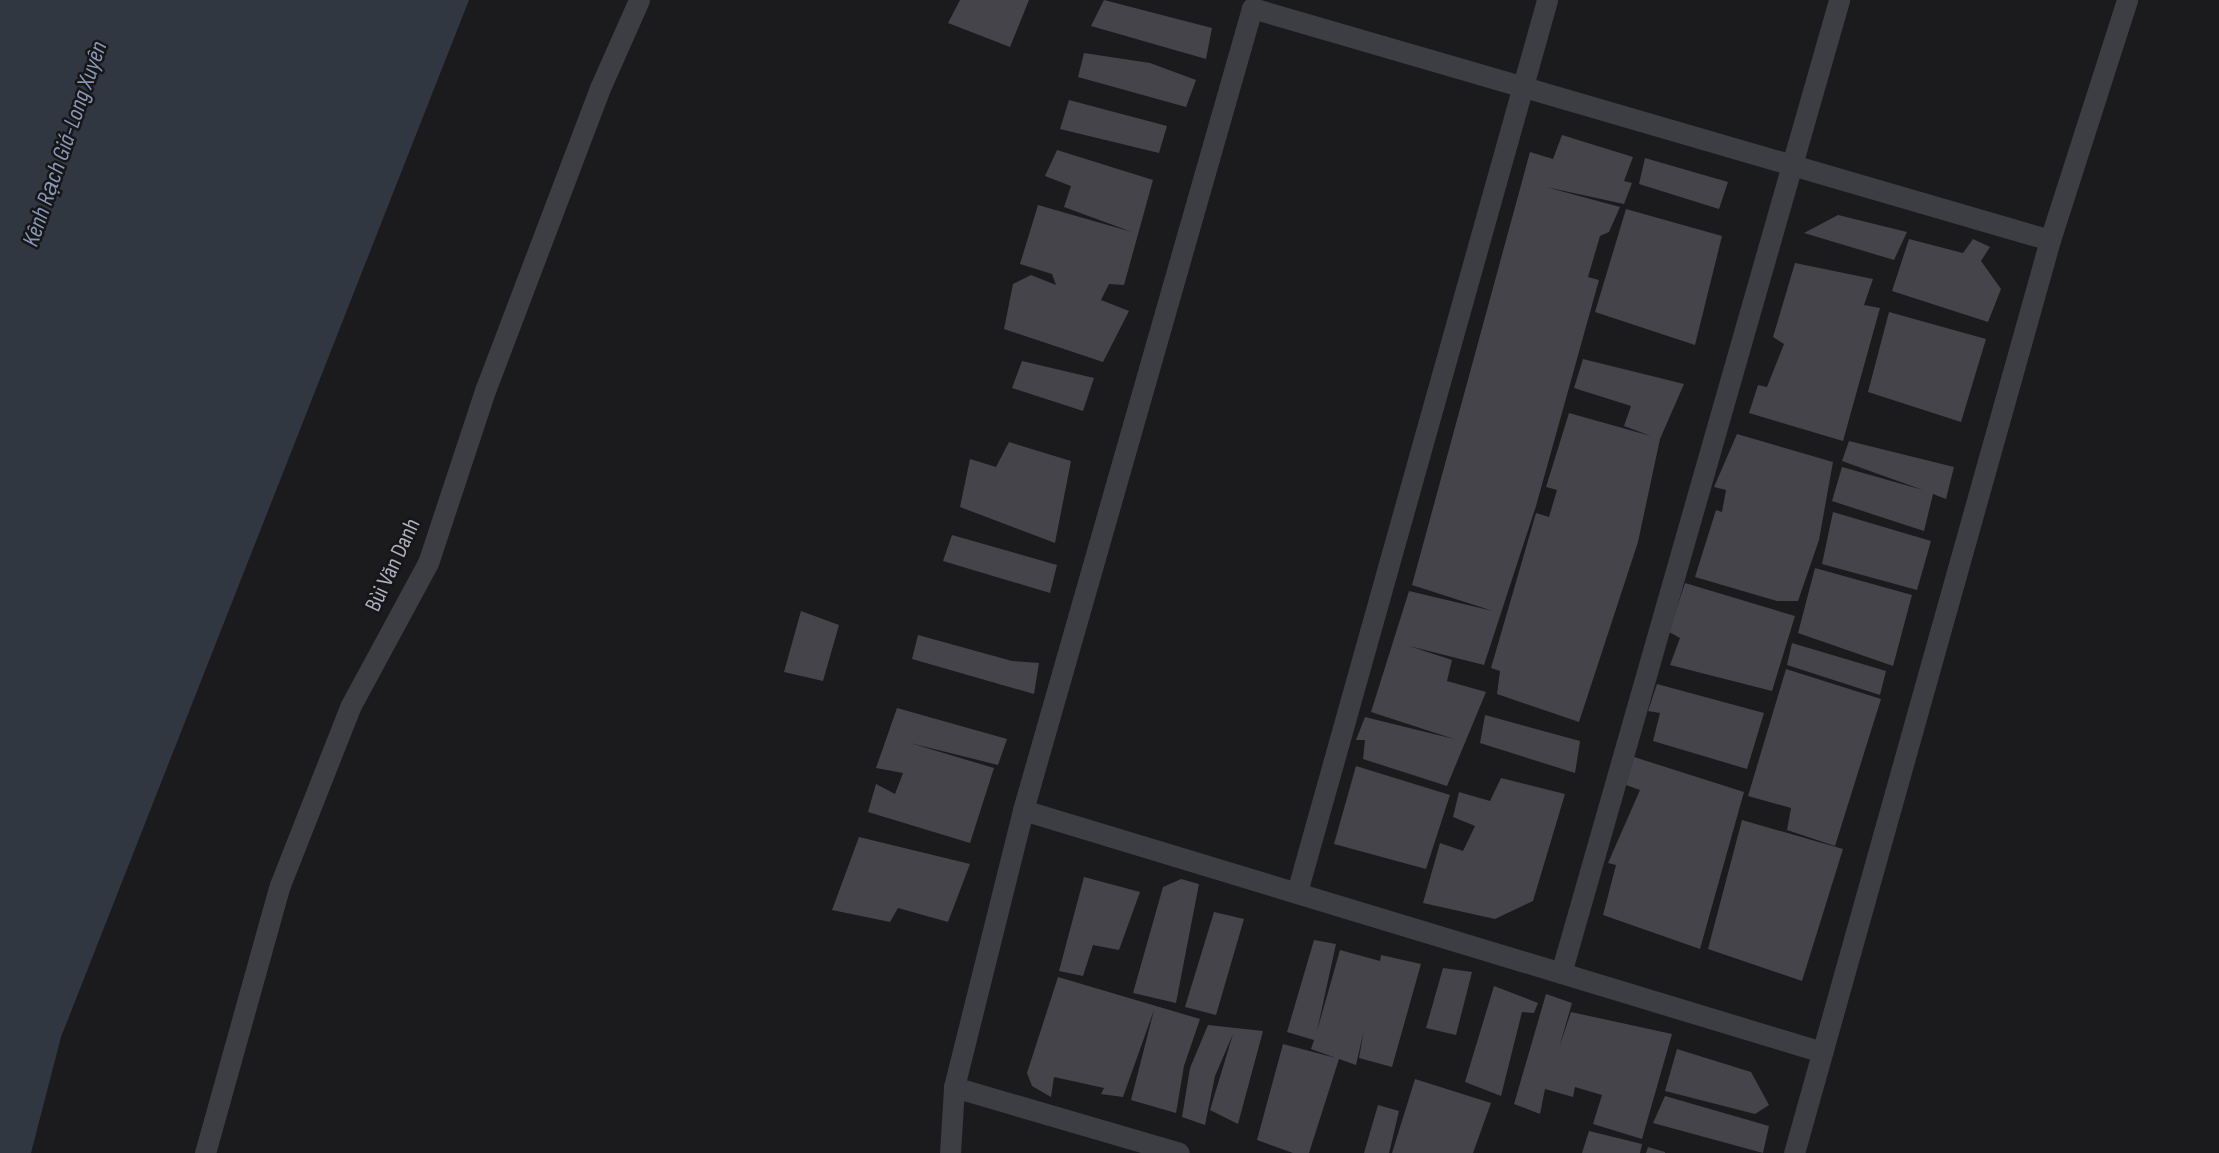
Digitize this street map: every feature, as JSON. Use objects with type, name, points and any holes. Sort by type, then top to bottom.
[{"type":"street","name":"Bùi Văn Danh","points":[[205,1153],[279,885],[350,707],[428,563],[486,388],[600,88],[639,0]]},
{"type":"street","points":[[1297,892],[1546,0]]},
{"type":"street","points":[[1561,973],[1839,0]]},
{"type":"street","points":[[1794,1153],[2050,240],[2127,0]]},
{"type":"street","points":[[950,1153],[954,1087],[1023,810],[1253,4],[1522,87],[2050,240]]},
{"type":"street","points":[[1023,810],[1822,1052]]},
{"type":"street","points":[[954,1087],[1179,1153]]},
{"type":"water","name":"Kênh Rạch Giá-Long Xuyên","points":[[0,0],[469,0],[61,1037],[31,1153],[0,1153]]},
{"type":"building","points":[[960,0],[1029,0],[1010,47],[948,23]]},
{"type":"building","points":[[1104,0],[1212,28],[1206,59],[1091,26]]},
{"type":"building","points":[[1084,53],[1150,63],[1196,80],[1186,107],[1078,77]]},
{"type":"building","points":[[1069,100],[1167,126],[1159,153],[1060,129]]},
{"type":"building","points":[[1562,135],[1633,157],[1624,181],[1632,183],[1624,204],[1546,187],[1620,207],[1609,232],[1600,236],[1588,277],[1599,280],[1536,506],[1484,665],[1409,646],[1452,660],[1447,681],[1486,692],[1447,786],[1363,759],[1365,740],[1356,740],[1365,717],[1454,739],[1371,712],[1409,591],[1493,611],[1412,585],[1530,152],[1553,159]]},
{"type":"building","points":[[1057,150],[1153,180],[1124,285],[1109,284],[1101,300],[1129,311],[1103,362],[1004,329],[1013,284],[1031,275],[1056,285],[1052,274],[1020,264],[1038,205],[1132,232],[1064,207],[1071,186],[1045,176]]},
{"type":"building","points":[[1645,158],[1728,182],[1719,209],[1639,184]]},
{"type":"building","points":[[1626,209],[1722,236],[1695,345],[1595,312]]},
{"type":"building","points":[[1838,215],[1907,232],[1894,260],[1804,233]]},
{"type":"building","points":[[1909,239],[1963,253],[1973,239],[1990,247],[1981,261],[2001,289],[1988,322],[1892,291]]},
{"type":"building","points":[[1795,263],[1873,279],[1864,305],[1880,308],[1843,441],[1749,413],[1758,385],[1767,387],[1784,344],[1773,337]]},
{"type":"building","points":[[1889,312],[1986,339],[1961,422],[1868,392]]},
{"type":"building","points":[[1583,359],[1684,384],[1660,439],[1638,542],[1579,722],[1497,694],[1500,671],[1491,668],[1536,513],[1549,517],[1557,490],[1546,487],[1569,413],[1651,436],[1624,426],[1631,406],[1574,388]]},
{"type":"building","points":[[1022,361],[1094,378],[1083,411],[1012,388]]},
{"type":"building","points":[[1737,434],[1833,462],[1819,540],[1798,601],[1777,601],[1695,577],[1716,510],[1722,512],[1726,490],[1714,487]]},
{"type":"building","points":[[1849,441],[1954,467],[1946,499],[1933,494],[1924,531],[1832,501],[1842,467],[1923,490],[1842,461]]},
{"type":"building","points":[[1009,442],[1071,461],[1055,543],[960,507],[970,459],[996,467]]},
{"type":"building","points":[[1833,512],[1931,541],[1917,590],[1822,564]]},
{"type":"building","points":[[952,535],[1057,565],[1050,593],[943,561]]},
{"type":"building","points":[[1815,568],[1912,595],[1893,666],[1798,633]]},
{"type":"building","points":[[1685,583],[1795,616],[1772,691],[1670,665],[1680,638],[1669,632]]},
{"type":"building","points":[[801,611],[839,625],[823,681],[784,672]]},
{"type":"building","points":[[918,635],[1012,661],[1039,663],[1034,694],[912,659]]},
{"type":"building","points":[[1792,643],[1886,671],[1880,695],[1787,665]]},
{"type":"building","points":[[1786,669],[1881,699],[1835,846],[1787,830],[1791,808],[1748,796]]},
{"type":"building","points":[[1657,684],[1764,713],[1747,769],[1653,741],[1660,713],[1648,711]]},
{"type":"building","points":[[897,708],[1007,739],[998,765],[910,743],[994,768],[970,843],[868,812],[876,784],[895,794],[903,773],[876,768]]},
{"type":"building","points":[[1485,715],[1580,741],[1575,773],[1480,743]]},
{"type":"building","points":[[1634,757],[1744,792],[1700,949],[1603,915],[1616,865],[1608,863],[1640,790],[1626,785]]},
{"type":"building","points":[[1356,766],[1450,795],[1426,869],[1334,844]]},
{"type":"building","points":[[1501,778],[1565,794],[1533,901],[1495,919],[1423,903],[1440,843],[1463,851],[1475,826],[1453,817],[1459,792],[1490,801]]},
{"type":"building","points":[[1742,820],[1843,849],[1802,981],[1708,949]]},
{"type":"building","points":[[859,837],[970,864],[948,922],[898,908],[890,922],[832,910]]},
{"type":"building","points":[[1084,877],[1140,892],[1119,950],[1093,945],[1083,976],[1059,971]]},
{"type":"building","points":[[1181,879],[1199,884],[1176,1003],[1133,993],[1163,887]]},
{"type":"building","points":[[1214,912],[1244,919],[1216,1015],[1185,1007]]},
{"type":"building","points":[[1314,940],[1336,944],[1317,1031],[1340,950],[1380,961],[1381,955],[1421,964],[1392,1067],[1359,1058],[1364,1030],[1356,1065],[1339,1059],[1309,1153],[1293,1153],[1257,1140],[1283,1044],[1336,1058],[1311,1049],[1314,1040],[1287,1032]]},
{"type":"building","points":[[1443,968],[1472,972],[1456,1035],[1426,1028]]},
{"type":"building","points":[[1058,977],[1200,1019],[1184,1066],[1176,1113],[1131,1100],[1154,1010],[1123,1097],[1101,1094],[1104,1088],[1054,1077],[1051,1097],[1032,1086],[1027,1073]]},
{"type":"building","points":[[1494,986],[1538,1003],[1534,1013],[1522,1012],[1501,1096],[1465,1082]]},
{"type":"building","points":[[1546,994],[1572,1003],[1559,1048],[1571,1012],[1672,1034],[1642,1139],[1593,1124],[1602,1095],[1575,1087],[1573,1097],[1545,1089],[1540,1114],[1514,1104]]},
{"type":"building","points":[[1208,1025],[1263,1031],[1238,1124],[1210,1110],[1233,1034],[1215,1076],[1205,1125],[1182,1117],[1190,1068]]},
{"type":"building","points":[[1677,1049],[1751,1072],[1769,1105],[1755,1114],[1665,1091]]},
{"type":"building","points":[[1415,1079],[1491,1103],[1473,1153],[1392,1153]]},
{"type":"building","points":[[1665,1096],[1769,1126],[1763,1153],[1653,1123]]},
{"type":"building","points":[[1378,1105],[1399,1111],[1389,1153],[1364,1153]]},
{"type":"building","points":[[1589,1131],[1642,1144],[1640,1153],[1582,1153]]},
{"type":"building","points":[[1648,1147],[1665,1152],[1665,1153],[1646,1153]]}]
